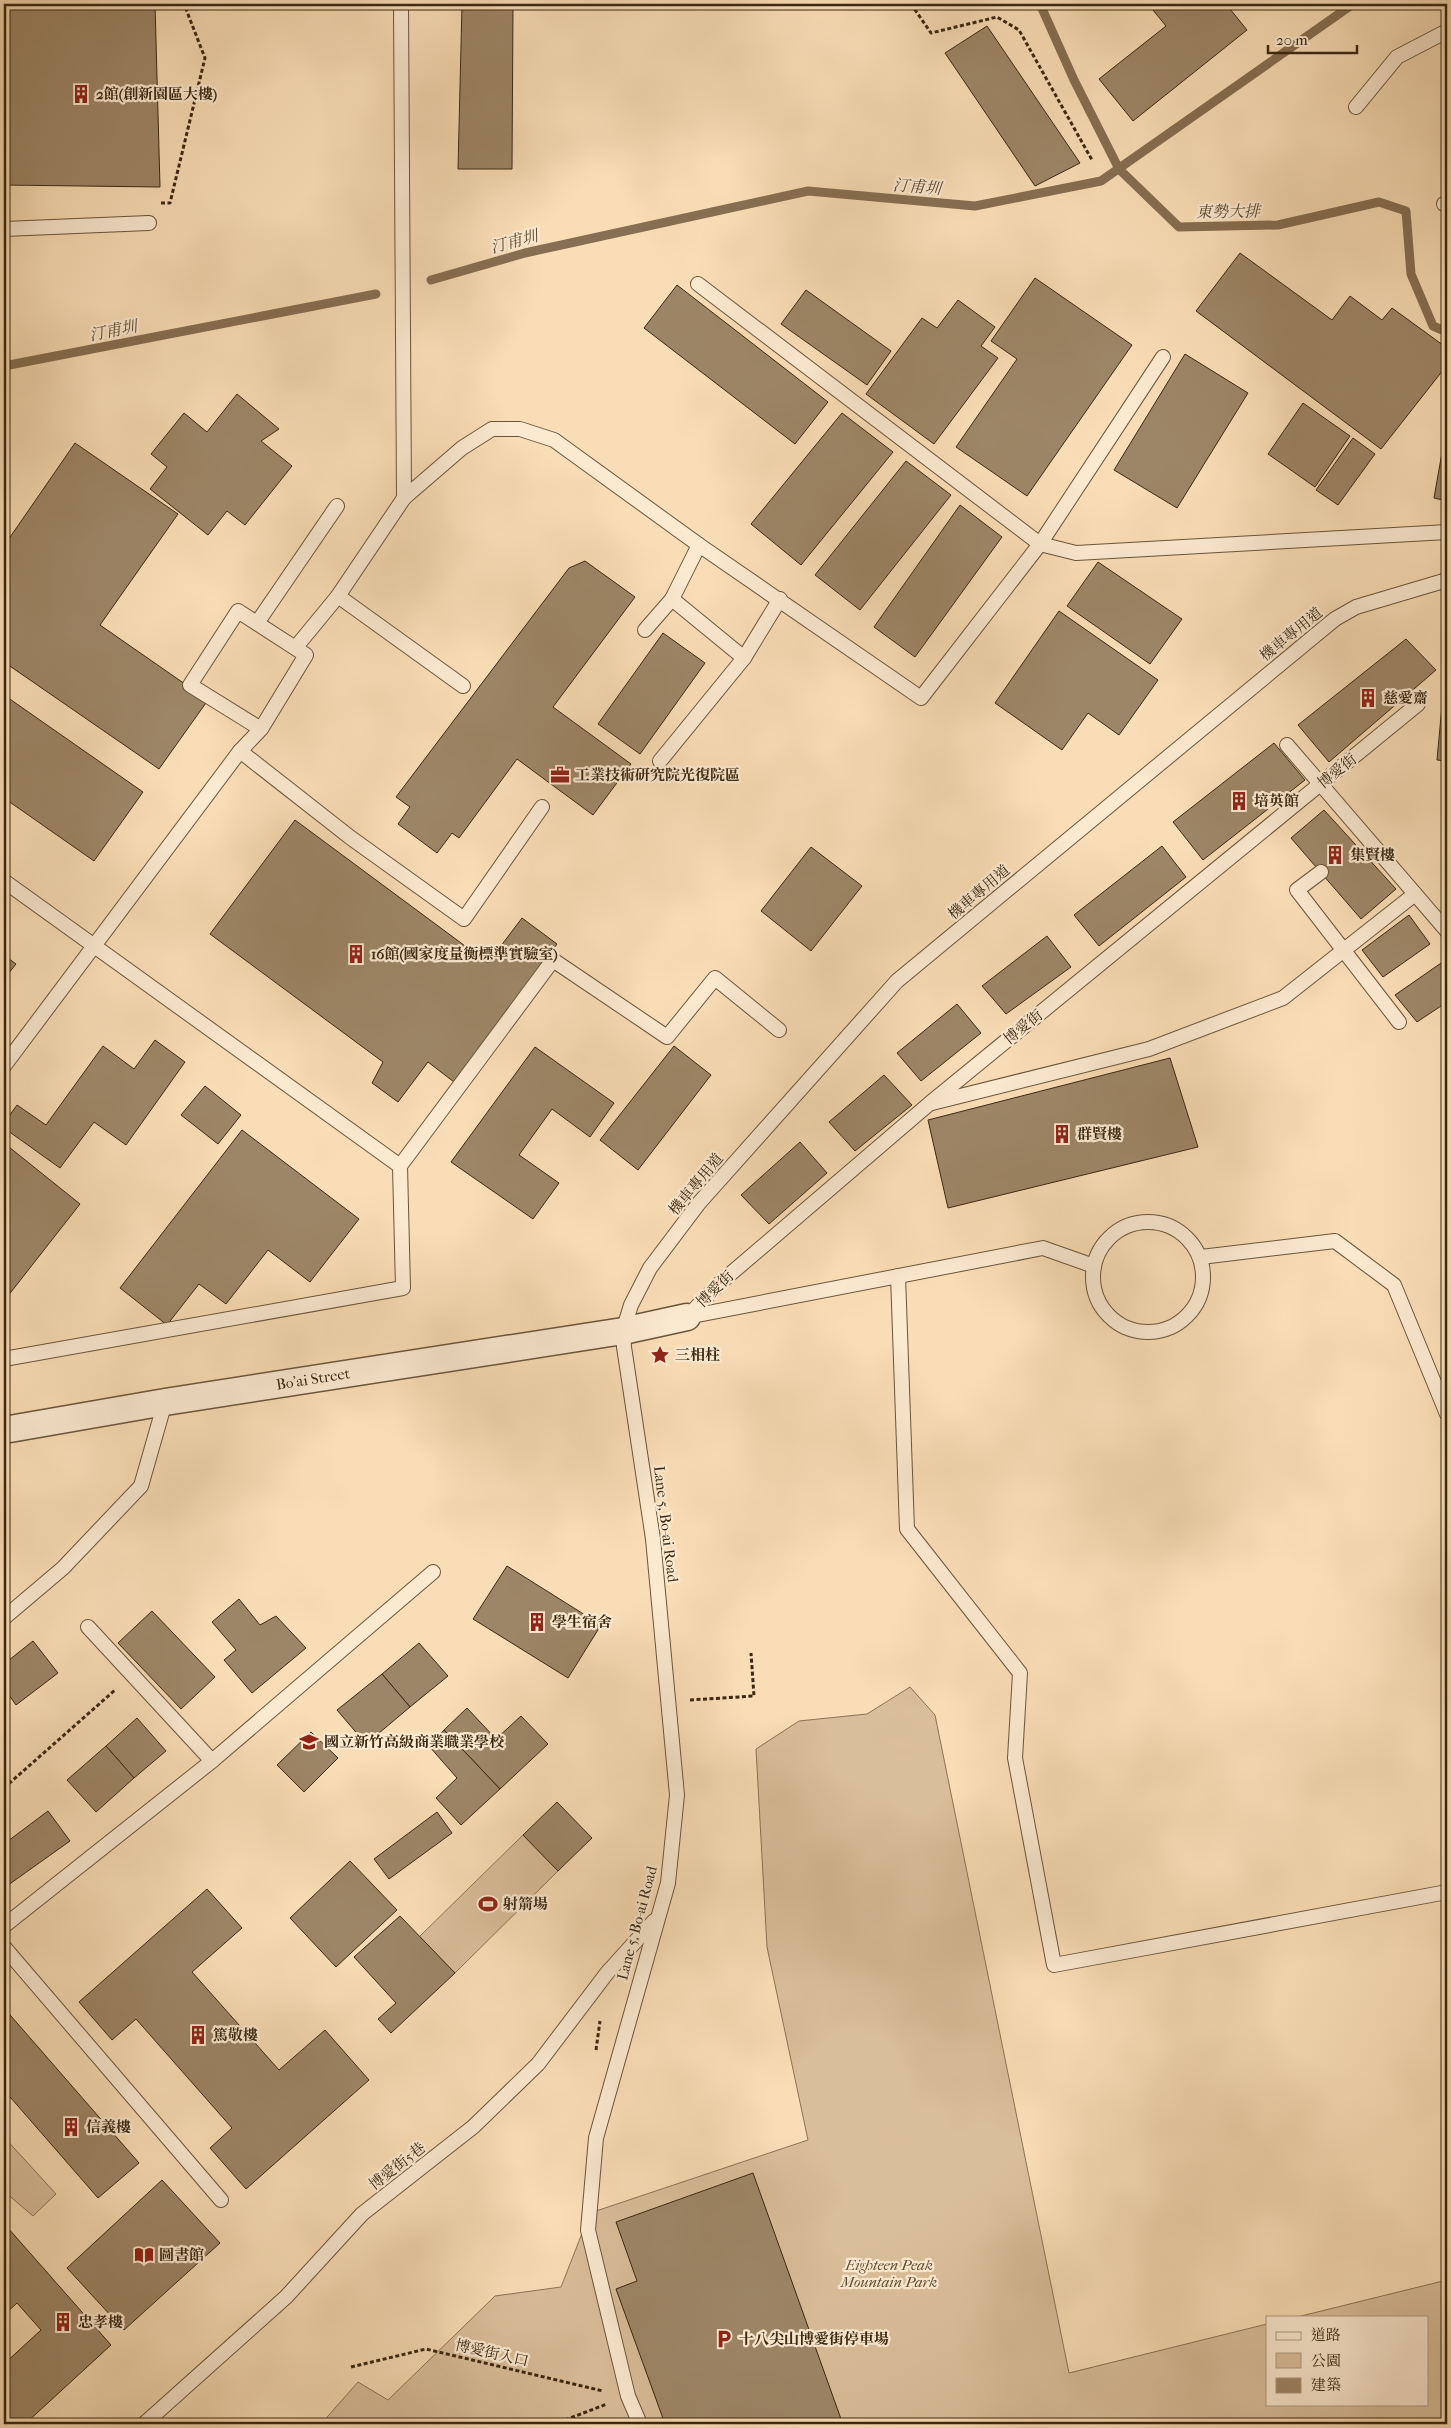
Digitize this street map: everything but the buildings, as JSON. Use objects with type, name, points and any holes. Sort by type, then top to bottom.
[{"type":"street","name":"博愛街","points":[[623,1331],[687,1317]]},
{"type":"street","name":"Bo'ai Street","points":[[4,1430],[165,1402],[623,1331]]},
{"type":"lane","points":[[401,4],[404,498]]},
{"type":"lane","points":[[1356,107],[1397,57],[1447,31]]},
{"type":"lane","points":[[4,229],[148,223]]},
{"type":"lane","points":[[698,284],[1040,544],[1076,553],[1447,532]]},
{"type":"lane","points":[[296,647],[338,596],[404,498],[462,448],[492,429],[520,429],[554,440],[699,545],[922,698],[1040,544],[1163,357]]},
{"type":"lane","points":[[257,623],[337,506]]},
{"type":"lane","points":[[645,630],[672,599],[699,545]]},
{"type":"lane","name":"機車專用道","points":[[623,1331],[632,1305],[650,1268],[699,1203],[897,981],[1335,619],[1356,607],[1447,580]]},
{"type":"lane","points":[[338,596],[463,686]]},
{"type":"lane","points":[[672,599],[744,658]]},
{"type":"lane","points":[[660,761],[744,658],[780,600]]},
{"type":"lane","points":[[4,1066],[240,751],[260,729],[306,655],[238,611],[190,685],[260,729]]},
{"type":"lane","name":"博愛街","points":[[687,1317],[721,1282],[929,1104],[1418,704]]},
{"type":"lane","points":[[1287,745],[1447,931]]},
{"type":"lane","points":[[240,751],[351,838],[464,919],[542,808]]},
{"type":"lane","points":[[1321,872],[1297,890],[1399,1022]]},
{"type":"lane","points":[[4,881],[400,1166]]},
{"type":"lane","points":[[929,1104],[1150,1050],[1283,998],[1415,894]]},
{"type":"lane","points":[[4,1359],[403,1288],[400,1166],[553,960],[667,1037],[715,978],[779,1030]]},
{"type":"lane","points":[[1144,1222],[1162,1223],[1178,1230],[1192,1241],[1201,1257],[1204,1275],[1202,1292],[1194,1309],[1180,1323],[1163,1330],[1144,1333],[1126,1328],[1110,1318],[1098,1303],[1093,1285],[1094,1266],[1100,1249],[1111,1236],[1126,1226],[1144,1222]]},
{"type":"lane","points":[[1201,1257],[1335,1241],[1394,1285],[1447,1414]]},
{"type":"lane","points":[[687,1317],[1043,1248],[1094,1266]]},
{"type":"lane","points":[[898,1276],[907,1529],[1020,1673],[1015,1758],[1054,1965],[1447,1892]]},
{"type":"lane","name":"Lane 5, Bo-ai Road","points":[[623,1331],[653,1539],[678,1795],[668,1883],[656,1919],[596,2138],[588,2230],[628,2396],[640,2424]]},
{"type":"lane","points":[[4,1618],[63,1568],[141,1486],[165,1402]]},
{"type":"lane","points":[[4,1926],[212,1762],[433,1572]]},
{"type":"lane","points":[[88,1627],[212,1762]]},
{"type":"lane","name":"博愛街5巷","points":[[144,2424],[286,2296],[362,2214],[473,2127],[538,2064],[607,1973],[656,1919]]},
{"type":"lane","points":[[4,1947],[221,2200]]},
{"type":"path","points":[[151,204],[170,203],[205,58],[184,4]]},
{"type":"path","points":[[912,4],[932,34],[997,17],[1019,30],[1092,160]]},
{"type":"path","points":[[686,1700],[754,1696],[751,1653]]},
{"type":"path","points":[[4,1788],[132,1674]]},
{"type":"path","points":[[596,2050],[601,2013]]},
{"type":"path","name":"博愛街入口","points":[[351,2367],[426,2348],[628,2396]]},
{"type":"path","points":[[560,2424],[565,2420],[628,2396]]},
{"type":"green space","name":"Eighteen Peak Mountain Park","points":[[910,1687],[935,1715],[1069,2373],[1266,2324],[1266,2406],[1428,2406],[1428,2316],[1301,2316],[1447,2280],[1447,2424],[321,2424],[358,2382],[388,2400],[495,2296],[561,2287],[590,2213],[808,2140],[767,1947],[756,1749],[799,1721],[867,1714]]},
{"type":"green space","name":"射箭場","points":[[523,1835],[558,1871],[455,1973],[419,1937]]},
{"type":"green space","points":[[4,2137],[56,2194],[33,2216],[6,2193],[4,2195]]},
{"type":"waterway","name":"東勢大排","points":[[1040,4],[1074,80],[1119,169],[1179,227],[1278,225],[1379,202],[1406,211],[1411,274],[1433,326],[1447,332]]},
{"type":"waterway","name":"汀甫圳","points":[[431,280],[525,253],[808,191],[975,206],[1101,181],[1353,4]]},
{"type":"waterway","name":"汀甫圳","points":[[4,366],[376,294]]},
{"type":"place","name":"2館(創新園區大樓)","points":[[81,94]]},
{"type":"place","name":"慈愛齋","points":[[1368,698]]},
{"type":"place","name":"工業技術研究院光復院區","points":[[560,775]]},
{"type":"place","name":"培英館","points":[[1239,801]]},
{"type":"place","name":"集賢樓","points":[[1335,855]]},
{"type":"place","name":"16館(國家度量衡標準實驗室)","points":[[356,954]]},
{"type":"place","name":"群賢樓","points":[[1062,1134]]},
{"type":"place","name":"三相柱","points":[[660,1355]]},
{"type":"place","name":"學生宿舍","points":[[537,1622]]},
{"type":"place","name":"國立新竹高級商業職業學校","points":[[309,1742]]},
{"type":"place","name":"射箭場","points":[[488,1904]]},
{"type":"place","name":"篤敬樓","points":[[198,2035]]},
{"type":"place","name":"信義樓","points":[[71,2127]]},
{"type":"place","name":"圖書館","points":[[144,2255]]},
{"type":"place","name":"忠孝樓","points":[[63,2322]]},
{"type":"place","name":"十八尖山博愛街停車場","points":[[724,2339]]}]
